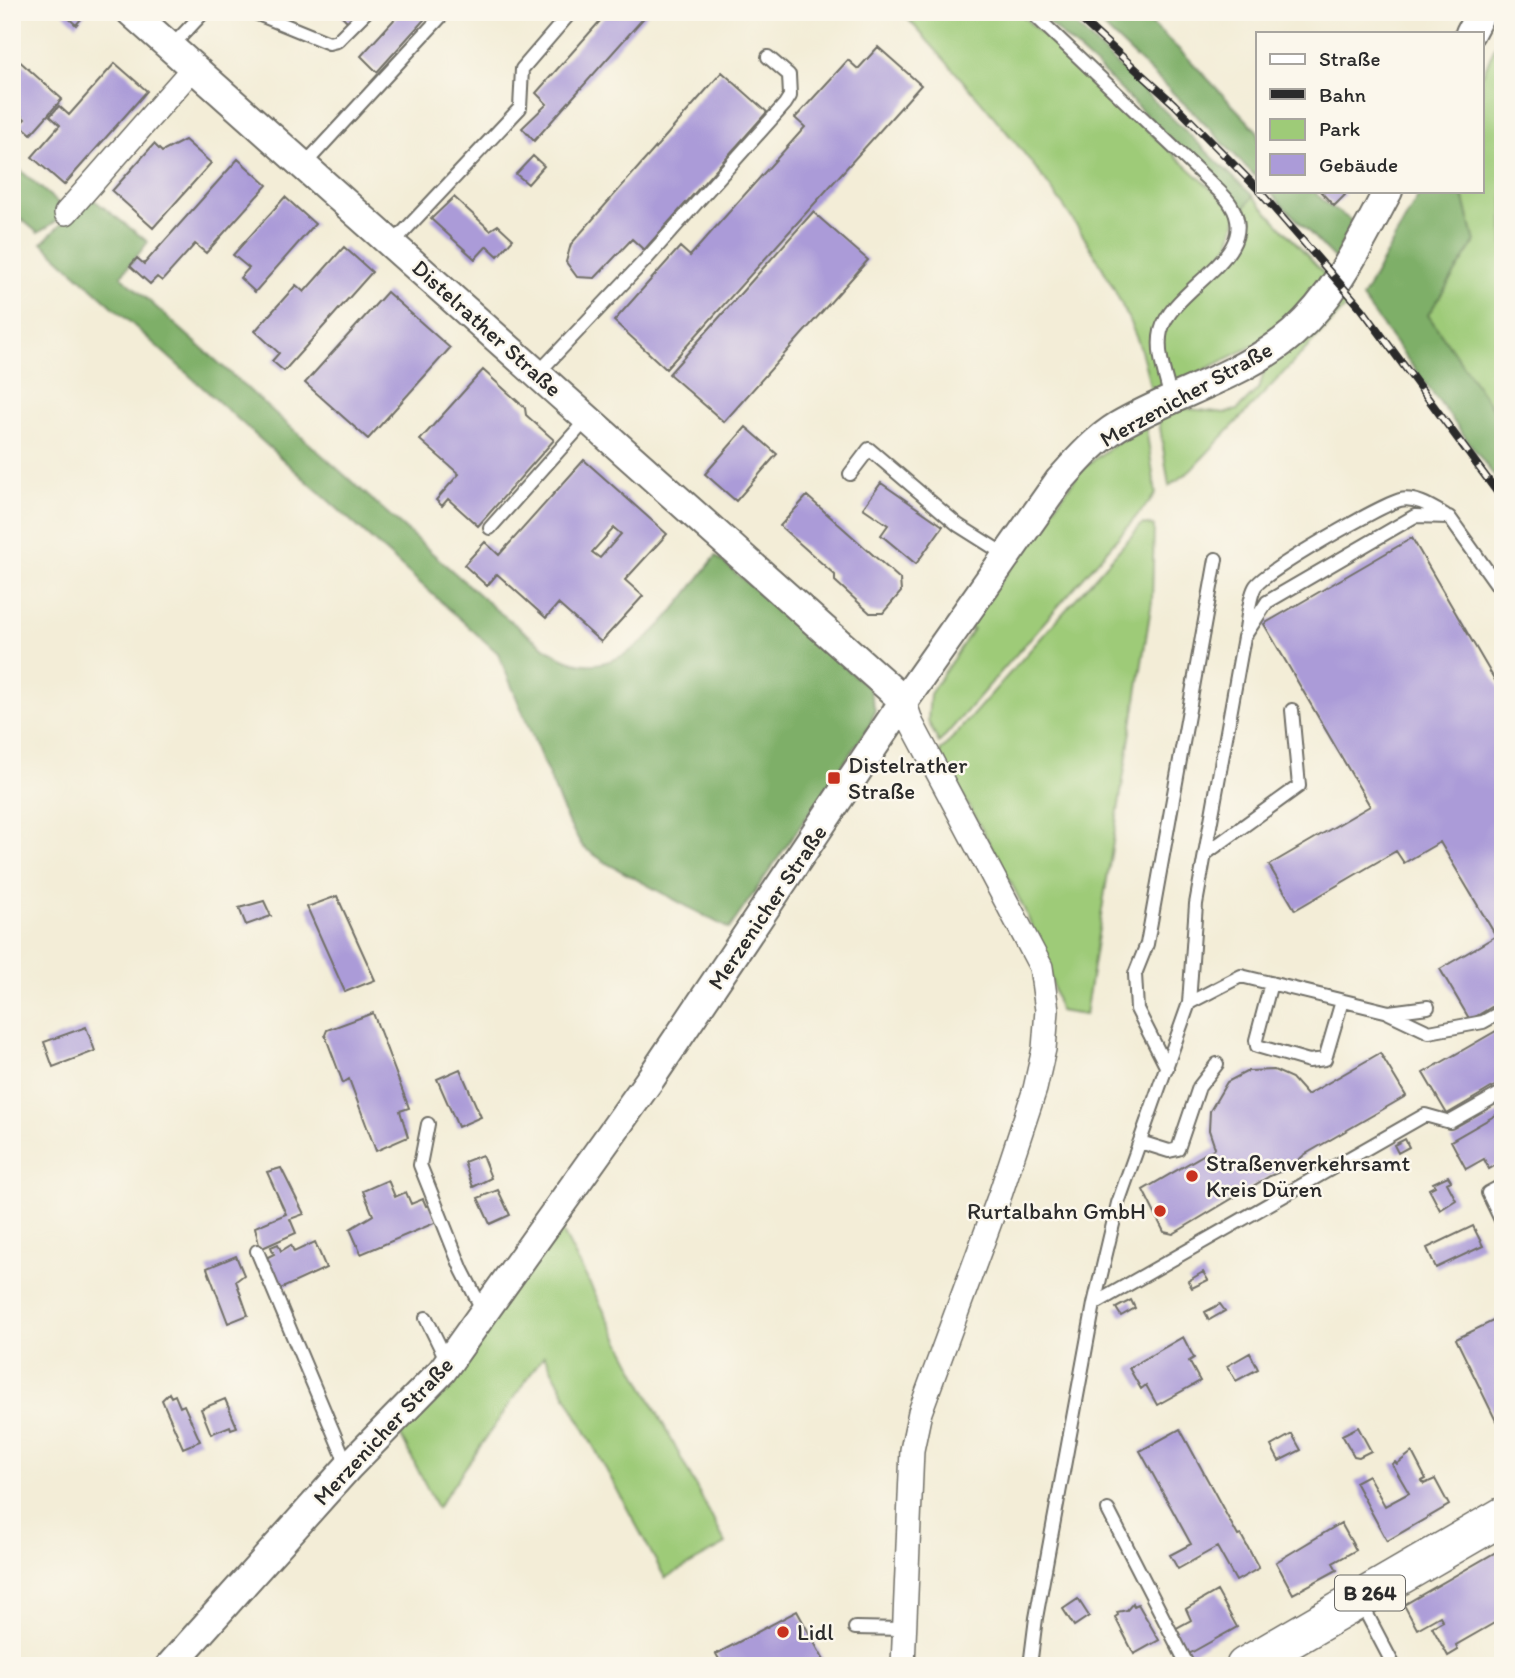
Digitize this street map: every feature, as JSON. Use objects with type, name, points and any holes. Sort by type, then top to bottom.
[{"type":"main road","name":"B 264","points":[[1245,1666],[1503,1516]]},
{"type":"street","name":"Distelrather Straße","points":[[131,12],[904,701]]},
{"type":"street","points":[[1471,32],[1481,12]]},
{"type":"street","points":[[66,214],[194,67]]},
{"type":"street","name":"Merzenicher Straße","points":[[170,1666],[348,1467],[448,1363],[713,988],[904,701],[1059,481],[1089,448],[1116,427],[1250,361],[1293,333],[1320,306],[1342,275],[1387,192]]},
{"type":"street","points":[[903,1666],[912,1450],[920,1412],[1002,1192],[1035,1089],[1044,1049],[1046,1010],[1041,967],[930,759],[904,701]]},
{"type":"lane","points":[[171,47],[204,12]]},
{"type":"lane","points":[[253,12],[330,43],[337,41],[366,12]]},
{"type":"lane","points":[[304,165],[445,12]]},
{"type":"lane","points":[[392,243],[520,108],[522,69],[571,12]]},
{"type":"lane","points":[[1031,12],[1209,181],[1231,204],[1238,220],[1233,246],[1171,310],[1161,331],[1162,359],[1171,399]]},
{"type":"lane","points":[[538,373],[649,256],[785,104],[790,96],[789,75],[768,57]]},
{"type":"lane","points":[[490,528],[588,418]]},
{"type":"lane","points":[[850,474],[869,449],[958,524],[1007,556]]},
{"type":"lane","points":[[1030,1666],[1036,1618],[1094,1304],[1118,1203],[1189,1003],[1195,915],[1255,587],[1270,572],[1401,500],[1425,504],[1450,517],[1503,593]]},
{"type":"lane","points":[[1244,636],[1267,603],[1415,516],[1450,517]]},
{"type":"lane","points":[[1167,1068],[1137,1009],[1135,974],[1147,944],[1216,559]]},
{"type":"lane","points":[[1205,854],[1299,786],[1292,710]]},
{"type":"lane","points":[[1189,1003],[1241,976],[1389,1012],[1429,1032],[1483,1023],[1503,1011]]},
{"type":"lane","points":[[1271,983],[1256,1040],[1257,1046],[1309,1061],[1325,1059],[1342,1001]]},
{"type":"lane","points":[[1389,1012],[1428,1007]]},
{"type":"lane","points":[[1140,1142],[1170,1151],[1178,1149],[1199,1087],[1217,1064]]},
{"type":"lane","points":[[1094,1304],[1425,1115],[1450,1122],[1503,1092]]},
{"type":"lane","points":[[428,1124],[420,1164],[484,1314]]},
{"type":"lane","points":[[1503,1185],[1488,1193],[1503,1224]]},
{"type":"lane","points":[[257,1251],[348,1467]]},
{"type":"lane","points":[[426,1318],[448,1363]]},
{"type":"lane","points":[[1108,1510],[1188,1666]]},
{"type":"lane","points":[[1359,1600],[1394,1666]]},
{"type":"lane","points":[[855,1628],[903,1629]]},
{"type":"green space","points":[[902,12],[1018,12],[1238,213],[1229,245],[1178,300],[1180,308],[1238,245],[1242,211],[1253,196],[1328,278],[1273,336],[1152,396],[1137,339],[1116,293],[1064,207],[970,88]]},
{"type":"green space","points":[[1036,12],[1062,12],[1253,196],[1242,211],[1101,70]]},
{"type":"green space","points":[[1088,12],[1139,12],[1187,57],[1256,130],[1256,177],[1195,114]]},
{"type":"green space","points":[[1498,40],[1503,41],[1503,423],[1427,315],[1475,242],[1462,192],[1484,192],[1484,72]]},
{"type":"green space","points":[[12,163],[64,208],[58,220],[38,233],[12,211]]},
{"type":"green space","points":[[1270,192],[1315,192],[1352,221],[1335,259]]},
{"type":"green space","points":[[1420,192],[1462,192],[1475,242],[1428,315],[1503,423],[1503,488],[1362,298]]},
{"type":"green space","points":[[89,196],[148,242],[121,276],[495,609],[552,652],[585,664],[608,661],[630,651],[669,615],[716,556],[869,688],[875,710],[870,725],[729,929],[608,864],[583,847],[568,822],[498,653],[42,243]]},
{"type":"green space","points":[[1341,297],[1348,305],[1190,471],[1169,486],[1158,414],[1173,407],[1225,413],[1237,410],[1260,387],[1264,370]]},
{"type":"green space","points":[[1145,421],[1156,494],[939,743],[928,721],[930,694],[973,629],[967,628],[1082,469]]},
{"type":"green space","points":[[1142,524],[1154,526],[1152,601],[1085,1015],[1059,1011],[1039,943],[1025,911],[939,753]]},
{"type":"green space","points":[[560,1227],[726,1544],[665,1578],[544,1355],[437,1508],[400,1434]]},
{"type":"building","points":[[62,12],[87,12],[76,25]]},
{"type":"building","points":[[338,12],[361,12],[350,24]]},
{"type":"building","points":[[401,12],[431,12],[377,72],[361,56]]},
{"type":"building","points":[[608,12],[649,12],[534,141],[522,128],[547,104],[536,93]]},
{"type":"building","points":[[878,47],[921,85],[666,369],[614,321],[680,247],[690,256],[805,127],[795,118],[848,60],[858,69]]},
{"type":"building","points":[[16,58],[62,99],[31,134],[20,124],[25,119],[12,107],[12,62]]},
{"type":"building","points":[[115,63],[147,91],[64,185],[32,157],[60,125],[50,116],[59,106],[69,115]]},
{"type":"building","points":[[722,72],[767,112],[644,250],[632,239],[595,278],[577,277],[566,262],[571,244]]},
{"type":"building","points":[[185,140],[211,163],[153,228],[112,191],[154,144],[162,152]]},
{"type":"building","points":[[533,156],[544,166],[528,184],[516,174]]},
{"type":"building","points":[[238,159],[267,185],[206,253],[195,244],[162,281],[157,277],[150,284],[130,266],[137,258],[144,264]]},
{"type":"building","points":[[1321,192],[1342,192],[1345,195],[1334,206]]},
{"type":"building","points":[[285,197],[315,224],[255,292],[240,278],[249,268],[233,255]]},
{"type":"building","points":[[454,197],[490,230],[498,225],[513,239],[498,256],[487,246],[475,259],[431,219]]},
{"type":"building","points":[[813,212],[868,260],[724,422],[669,374]]},
{"type":"building","points":[[344,247],[372,272],[284,371],[272,361],[279,353],[255,331],[296,285],[304,292]]},
{"type":"building","points":[[387,292],[450,348],[368,439],[305,383]]},
{"type":"building","points":[[483,370],[525,408],[526,415],[554,440],[478,526],[448,499],[442,506],[436,500],[459,474],[420,440]]},
{"type":"building","points":[[746,427],[777,454],[736,501],[705,474]]},
{"type":"building","points":[[584,460],[667,534],[625,580],[643,596],[601,642],[558,604],[546,618],[497,574],[487,586],[464,565],[485,542],[499,555]],"holes":[[[614,528],[621,534],[600,558],[592,552]]]},
{"type":"building","points":[[881,483],[943,526],[916,564],[881,535],[888,525],[863,508]]},
{"type":"building","points":[[807,496],[900,579],[901,592],[883,613],[870,613],[835,581],[835,575],[780,526]]},
{"type":"building","points":[[1412,538],[1503,694],[1503,1000],[1470,1020],[1440,969],[1496,936],[1440,842],[1404,863],[1396,851],[1295,910],[1269,865],[1370,806],[1264,624]]},
{"type":"building","points":[[337,896],[375,980],[345,992],[307,907]]},
{"type":"building","points":[[264,901],[271,916],[246,925],[239,908]]},
{"type":"building","points":[[373,1013],[409,1108],[400,1111],[408,1137],[376,1151],[349,1079],[343,1083],[325,1035],[327,1030]]},
{"type":"building","points":[[86,1027],[95,1051],[53,1067],[44,1042]]},
{"type":"building","points":[[1503,1027],[1503,1081],[1447,1114],[1423,1073]]},
{"type":"building","points":[[1380,1053],[1406,1096],[1304,1155],[1291,1167],[1270,1176],[1173,1234],[1164,1232],[1143,1190],[1215,1148],[1209,1130],[1210,1111],[1227,1082],[1248,1071],[1274,1070],[1292,1078],[1307,1095]]},
{"type":"building","points":[[460,1069],[481,1117],[458,1127],[437,1079]]},
{"type":"building","points":[[1503,1111],[1503,1161],[1489,1169],[1484,1159],[1466,1169],[1451,1141]]},
{"type":"building","points":[[1405,1139],[1409,1147],[1398,1153],[1394,1145]]},
{"type":"building","points":[[482,1155],[491,1178],[473,1187],[464,1162]]},
{"type":"building","points":[[281,1168],[304,1214],[290,1219],[296,1233],[260,1249],[255,1227],[286,1214],[267,1172]]},
{"type":"building","points":[[1448,1176],[1451,1181],[1447,1183],[1456,1200],[1440,1210],[1429,1189],[1435,1186],[1433,1183]]},
{"type":"building","points":[[388,1180],[395,1197],[406,1192],[411,1204],[423,1199],[426,1206],[430,1205],[437,1222],[361,1254],[350,1229],[373,1215],[363,1191]]},
{"type":"building","points":[[498,1190],[510,1215],[490,1224],[478,1198]]},
{"type":"building","points":[[1473,1226],[1483,1246],[1436,1268],[1427,1248]]},
{"type":"building","points":[[315,1242],[326,1268],[276,1291],[262,1260],[274,1254],[271,1247],[278,1244],[281,1251],[291,1245],[294,1252]]},
{"type":"building","points":[[236,1256],[244,1275],[236,1281],[248,1315],[228,1323],[207,1268]]},
{"type":"building","points":[[1203,1272],[1208,1280],[1192,1288],[1188,1281]]},
{"type":"building","points":[[1131,1300],[1135,1308],[1121,1316],[1116,1308]]},
{"type":"building","points":[[1220,1304],[1225,1311],[1209,1320],[1205,1312]]},
{"type":"building","points":[[1503,1316],[1503,1418],[1496,1421],[1456,1339]]},
{"type":"building","points":[[1183,1337],[1194,1358],[1189,1361],[1200,1381],[1157,1405],[1146,1385],[1141,1389],[1129,1368]]},
{"type":"building","points":[[1250,1353],[1258,1369],[1236,1381],[1227,1366]]},
{"type":"building","points":[[169,1393],[171,1397],[175,1395],[180,1407],[184,1405],[200,1441],[183,1448],[162,1400]]},
{"type":"building","points":[[225,1399],[237,1427],[231,1429],[230,1426],[211,1434],[201,1409]]},
{"type":"building","points":[[1358,1427],[1371,1451],[1359,1457],[1354,1456],[1342,1435]]},
{"type":"building","points":[[1180,1429],[1238,1536],[1241,1535],[1259,1568],[1236,1581],[1217,1547],[1178,1569],[1170,1555],[1191,1544],[1140,1451]]},
{"type":"building","points":[[1292,1434],[1301,1450],[1279,1461],[1271,1446]]},
{"type":"building","points":[[1412,1452],[1426,1479],[1422,1481],[1424,1484],[1435,1479],[1449,1505],[1387,1541],[1355,1482],[1368,1475],[1385,1506],[1409,1493],[1392,1464],[1397,1464]]},
{"type":"building","points":[[1341,1523],[1356,1550],[1333,1563],[1337,1570],[1293,1594],[1276,1562]]},
{"type":"building","points":[[1503,1548],[1503,1618],[1456,1645],[1458,1650],[1448,1656],[1432,1627],[1443,1621],[1440,1616],[1417,1629],[1404,1605]]},
{"type":"building","points":[[1217,1591],[1237,1627],[1187,1655],[1173,1630],[1191,1620],[1186,1609]]},
{"type":"building","points":[[1078,1599],[1089,1616],[1074,1626],[1063,1609]]},
{"type":"building","points":[[1133,1603],[1134,1606],[1138,1604],[1159,1640],[1134,1654],[1115,1617],[1117,1612],[1127,1610]]},
{"type":"building","name":"Lidl","points":[[797,1611],[827,1666],[723,1666],[716,1654]]},
{"type":"building","points":[[1078,1659],[1080,1666],[1055,1666],[1055,1665]]},
{"type":"railway","points":[[1073,12],[1174,104],[1256,187]]},
{"type":"railway","points":[[1260,192],[1362,309],[1503,500]]},
{"type":"place","name":"Distelrather Straße","points":[[834,778]]},
{"type":"place","name":"Straßenverkehrsamt Kreis Düren","points":[[1192,1176]]},
{"type":"place","name":"Rurtalbahn GmbH","points":[[1160,1211]]},
{"type":"place","name":"Lidl","points":[[783,1632]]}]
